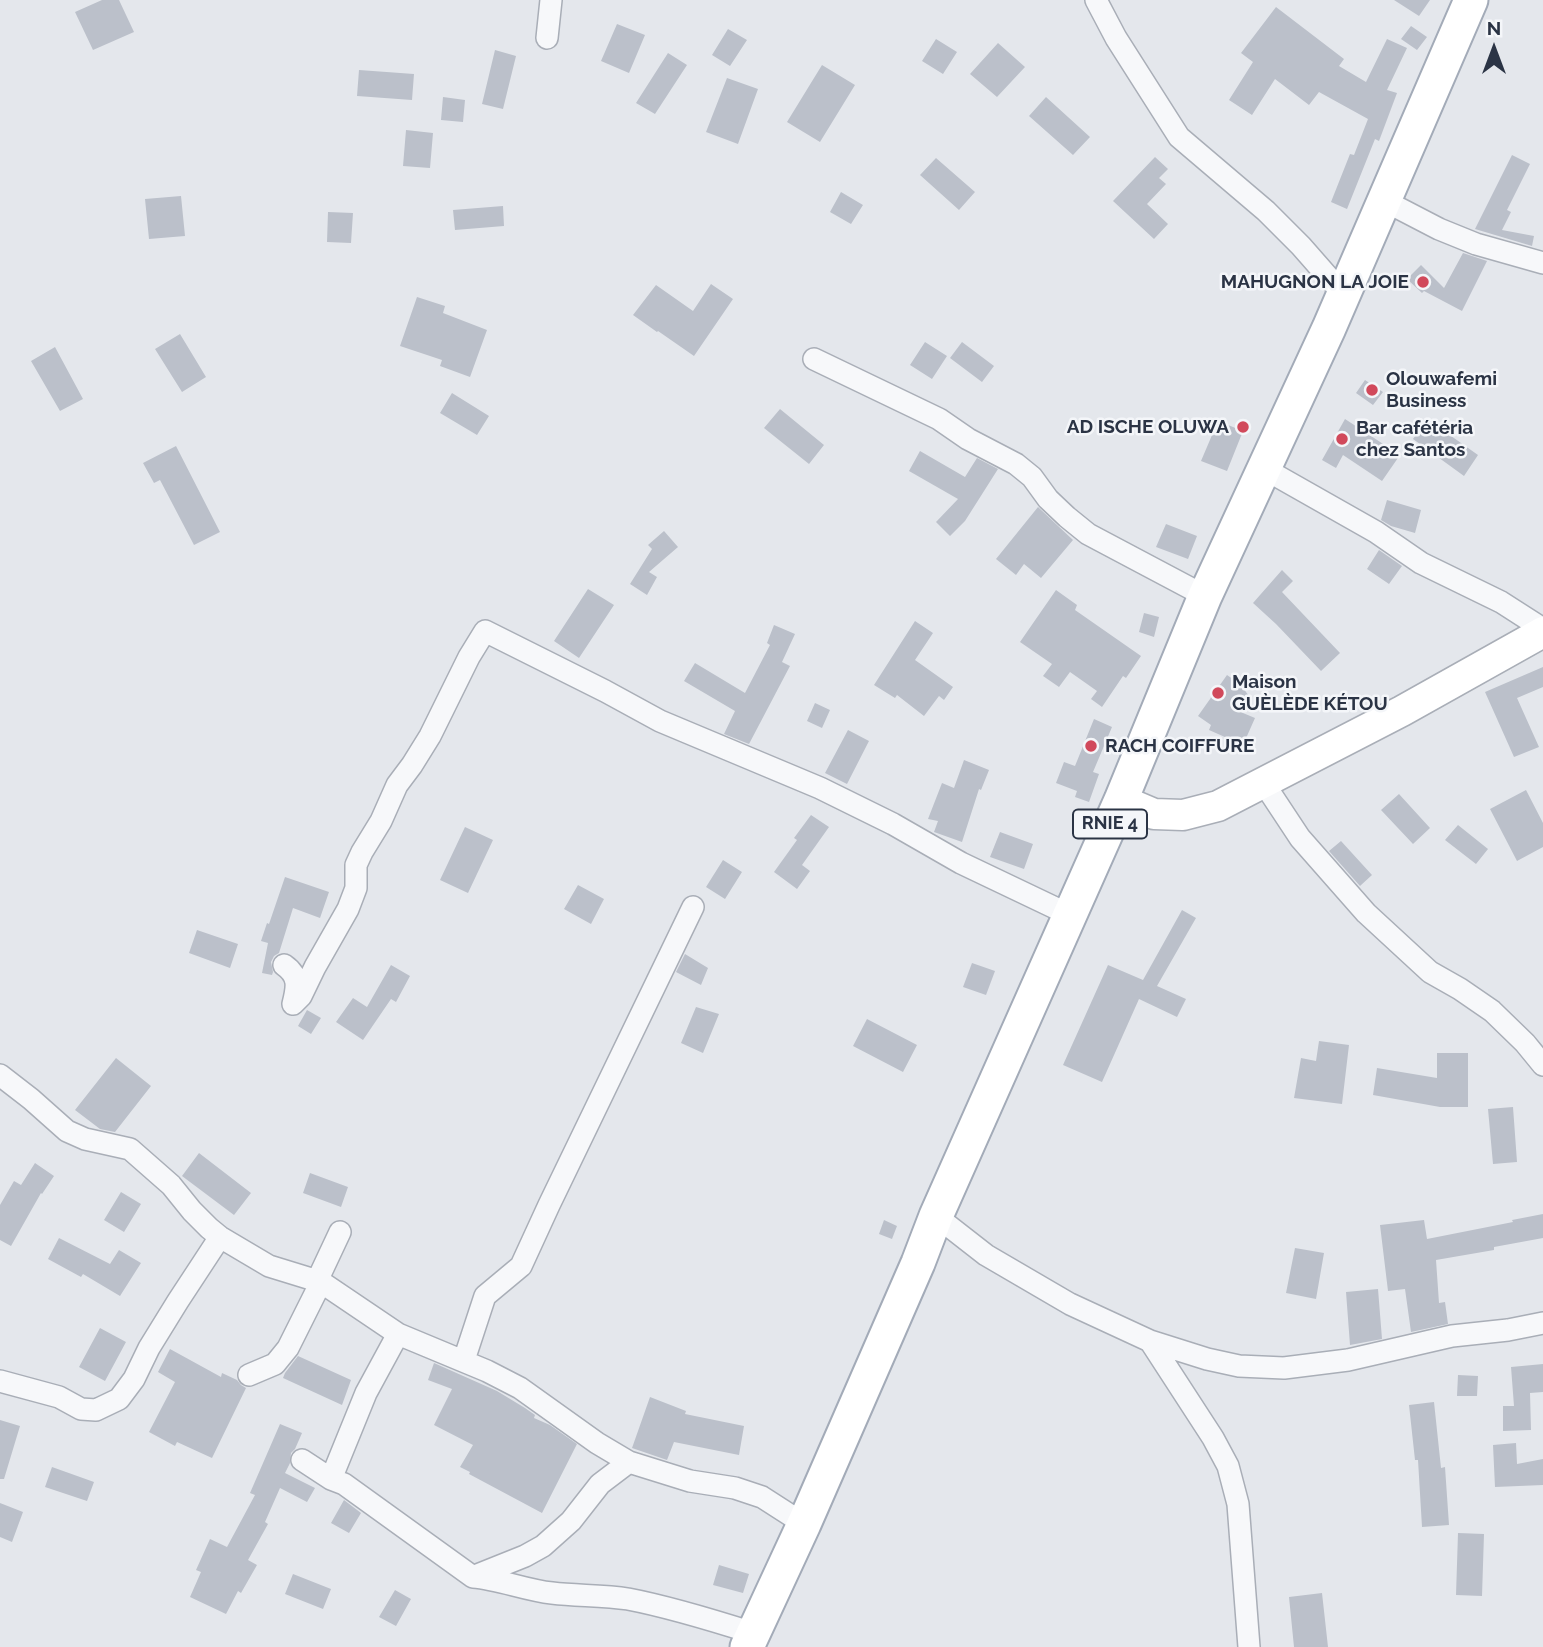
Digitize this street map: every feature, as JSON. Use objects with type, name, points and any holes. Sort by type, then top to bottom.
[{"type":"main road","name":"RNIE 4","points":[[750,1640],[804,1524],[936,1216],[1121,800],[1205,596],[1344,295],[1471,0]]},
{"type":"street","points":[[547,38],[551,0]]},
{"type":"street","points":[[1096,0],[1116,38],[1179,137],[1266,211],[1344,295]]},
{"type":"street","points":[[1385,201],[1475,244],[1543,263]]},
{"type":"street","points":[[814,359],[939,419],[968,439],[1016,464],[1032,477],[1048,499],[1088,534],[1205,596]]},
{"type":"street","points":[[1121,800],[1154,814],[1183,815],[1219,806],[1402,711],[1543,631],[1502,602],[1422,563],[1376,533],[1263,468]]},
{"type":"street","points":[[284,965],[292,971],[297,985],[293,1004],[301,996],[348,909],[356,888],[356,865],[362,852],[381,821],[397,785],[430,736],[469,657],[485,631],[660,721],[820,788],[893,824],[961,863],[1070,915]]},
{"type":"street","points":[[1263,782],[1300,838],[1366,913],[1430,972],[1492,1011],[1543,1065]]},
{"type":"street","points":[[464,1360],[485,1296],[521,1266],[692,907]]},
{"type":"street","points":[[0,1075],[67,1131],[85,1139],[130,1149],[171,1185],[192,1211],[220,1237],[269,1266],[319,1281],[398,1334],[464,1360],[520,1388],[597,1443],[629,1462],[762,1497],[804,1524]]},
{"type":"street","points":[[936,1216],[986,1255],[1058,1297],[1150,1341],[1239,1366],[1284,1368],[1348,1360],[1452,1336],[1508,1331],[1543,1323]]},
{"type":"street","points":[[249,1375],[275,1364],[288,1348],[340,1232]]},
{"type":"street","points":[[0,1381],[59,1397],[81,1409],[96,1410],[119,1399],[134,1379],[149,1348],[220,1237]]},
{"type":"street","points":[[331,1479],[366,1393],[398,1334]]},
{"type":"street","points":[[1150,1341],[1228,1466],[1238,1504],[1249,1647]]},
{"type":"street","points":[[302,1460],[344,1485],[472,1577],[489,1578],[551,1593],[626,1599],[685,1612],[750,1640]]},
{"type":"street","points":[[472,1577],[543,1546],[571,1521],[600,1485],[629,1462]]},
{"type":"building","points":[[102,0],[119,0],[134,32],[93,50],[75,12]]},
{"type":"building","points":[[1394,0],[1430,0],[1419,16]]},
{"type":"building","points":[[1276,7],[1344,59],[1339,66],[1366,82],[1387,39],[1407,48],[1387,90],[1397,93],[1379,141],[1375,139],[1347,209],[1331,202],[1350,154],[1354,155],[1368,119],[1319,92],[1309,105],[1275,79],[1252,115],[1229,100],[1253,62],[1241,53]]},
{"type":"building","points":[[617,24],[645,35],[629,73],[601,61]]},
{"type":"building","points":[[1411,26],[1427,37],[1417,50],[1401,39]]},
{"type":"building","points":[[728,29],[747,40],[730,66],[712,55]]},
{"type":"building","points":[[936,39],[957,52],[943,74],[922,61]]},
{"type":"building","points":[[998,43],[1025,67],[997,97],[970,74]]},
{"type":"building","points":[[495,50],[516,56],[503,109],[482,104]]},
{"type":"building","points":[[668,53],[687,65],[655,114],[636,103]]},
{"type":"building","points":[[822,65],[855,85],[820,142],[787,122]]},
{"type":"building","points":[[359,70],[414,74],[412,100],[357,96]]},
{"type":"building","points":[[727,78],[758,89],[738,144],[706,132]]},
{"type":"building","points":[[443,97],[465,100],[463,122],[441,120]]},
{"type":"building","points":[[1046,97],[1090,137],[1073,155],[1029,116]]},
{"type":"building","points":[[406,130],[433,133],[430,168],[403,166]]},
{"type":"building","points":[[1512,155],[1530,164],[1507,210],[1511,212],[1502,230],[1534,236],[1532,246],[1475,229]]},
{"type":"building","points":[[1155,157],[1168,169],[1159,178],[1166,184],[1147,204],[1168,224],[1154,239],[1113,201]]},
{"type":"building","points":[[936,158],[975,192],[959,210],[920,175]]},
{"type":"building","points":[[841,192],[863,205],[851,224],[830,212]]},
{"type":"building","points":[[181,196],[185,236],[149,239],[145,199]]},
{"type":"building","points":[[503,206],[504,226],[455,230],[453,210]]},
{"type":"building","points":[[328,212],[353,213],[351,243],[327,242]]},
{"type":"building","points":[[1463,253],[1487,261],[1462,311],[1424,291],[1422,293],[1407,279],[1421,265],[1444,288]]},
{"type":"building","points":[[711,284],[733,299],[694,356],[633,315],[656,285],[693,311]]},
{"type":"building","points":[[417,297],[445,306],[443,313],[487,330],[470,377],[440,366],[442,360],[400,346]]},
{"type":"building","points":[[180,334],[206,377],[182,392],[155,349]]},
{"type":"building","points":[[925,342],[947,356],[932,379],[910,365]]},
{"type":"building","points":[[962,342],[994,366],[982,382],[950,358]]},
{"type":"building","points":[[55,347],[83,399],[60,411],[31,361]]},
{"type":"building","points":[[1365,380],[1383,392],[1373,405],[1356,393]]},
{"type":"building","points":[[452,393],[489,416],[477,435],[440,413]]},
{"type":"building","points":[[780,409],[824,445],[809,464],[764,428]]},
{"type":"building","points":[[1345,419],[1400,455],[1382,481],[1343,455],[1336,468],[1322,460]]},
{"type":"building","points":[[1427,419],[1478,455],[1464,476],[1413,439]]},
{"type":"building","points":[[1218,421],[1243,431],[1227,471],[1201,461]]},
{"type":"building","points":[[176,446],[220,532],[194,545],[160,480],[154,483],[143,463]]},
{"type":"building","points":[[920,451],[965,477],[977,458],[998,469],[965,521],[950,536],[936,522],[958,499],[909,471]]},
{"type":"building","points":[[1387,500],[1421,510],[1415,533],[1381,520]]},
{"type":"building","points":[[1038,507],[1073,540],[1041,578],[1024,564],[1016,575],[996,559]]},
{"type":"building","points":[[1166,524],[1197,536],[1188,559],[1156,547]]},
{"type":"building","points":[[664,531],[678,547],[649,572],[657,577],[647,595],[630,584],[652,549],[648,545]]},
{"type":"building","points":[[1379,550],[1402,566],[1389,584],[1367,569]]},
{"type":"building","points":[[1282,570],[1293,581],[1282,592],[1340,653],[1321,671],[1253,603]]},
{"type":"building","points":[[588,589],[614,605],[579,658],[554,641]]},
{"type":"building","points":[[1056,590],[1077,605],[1075,610],[1141,656],[1126,678],[1123,676],[1102,707],[1091,699],[1097,691],[1070,672],[1059,687],[1043,676],[1052,664],[1020,642]]},
{"type":"building","points":[[1144,613],[1159,617],[1154,637],[1139,632]]},
{"type":"building","points":[[915,621],[933,633],[915,660],[953,687],[944,700],[939,696],[924,716],[897,695],[895,698],[874,685]]},
{"type":"building","points":[[774,625],[795,634],[782,662],[790,666],[749,744],[724,734],[735,711],[684,681],[695,663],[745,693],[770,645],[767,643]]},
{"type":"building","points":[[1543,667],[1543,687],[1517,698],[1539,747],[1514,757],[1485,692]]},
{"type":"building","points":[[1227,675],[1240,684],[1249,696],[1231,708],[1255,718],[1243,745],[1209,730],[1211,725],[1198,716]]},
{"type":"building","points":[[815,703],[830,710],[822,728],[807,721]]},
{"type":"building","points":[[1094,719],[1112,727],[1093,772],[1099,774],[1089,802],[1075,797],[1077,791],[1056,783],[1064,762],[1075,766]]},
{"type":"building","points":[[848,730],[869,741],[847,784],[825,773]]},
{"type":"building","points":[[964,760],[989,770],[981,790],[979,789],[962,842],[934,832],[938,821],[928,819],[942,783],[954,788]]},
{"type":"building","points":[[1526,790],[1543,823],[1543,847],[1517,861],[1490,809]]},
{"type":"building","points":[[1399,794],[1430,828],[1413,844],[1381,810]]},
{"type":"building","points":[[811,815],[829,827],[802,865],[810,871],[797,889],[774,872]]},
{"type":"building","points":[[1458,825],[1488,849],[1476,864],[1445,840]]},
{"type":"building","points":[[465,827],[493,840],[468,893],[440,880]]},
{"type":"building","points":[[1000,832],[1033,844],[1024,869],[990,857]]},
{"type":"building","points":[[1341,841],[1372,875],[1360,886],[1329,851]]},
{"type":"building","points":[[723,860],[742,872],[725,899],[706,887]]},
{"type":"building","points":[[285,877],[329,892],[320,918],[293,908],[279,953],[271,962],[272,975],[262,973],[268,943],[261,941]]},
{"type":"building","points":[[578,885],[604,899],[591,924],[564,909]]},
{"type":"building","points":[[1182,910],[1196,918],[1157,986],[1186,999],[1177,1017],[1139,999],[1102,1082],[1063,1065],[1108,965],[1143,980]]},
{"type":"building","points":[[197,930],[238,944],[230,968],[189,953]]},
{"type":"building","points":[[685,954],[708,968],[701,985],[676,972]]},
{"type":"building","points":[[972,963],[995,971],[986,995],[963,987]]},
{"type":"building","points":[[391,965],[410,976],[396,1002],[391,999],[363,1040],[336,1022],[353,998],[367,1007]]},
{"type":"building","points":[[696,1007],[719,1014],[703,1053],[681,1043]]},
{"type":"building","points":[[307,1010],[321,1018],[311,1034],[298,1026]]},
{"type":"building","points":[[867,1019],[917,1045],[903,1072],[853,1046]]},
{"type":"building","points":[[1319,1041],[1349,1045],[1342,1104],[1294,1098],[1301,1058],[1316,1061]]},
{"type":"building","points":[[1437,1053],[1468,1053],[1468,1107],[1440,1107],[1373,1095],[1377,1068],[1437,1078]]},
{"type":"building","points":[[116,1058],[151,1086],[115,1132],[100,1129],[75,1110]]},
{"type":"building","points":[[1513,1107],[1517,1162],[1493,1164],[1488,1109]]},
{"type":"building","points":[[199,1153],[251,1193],[234,1215],[182,1176]]},
{"type":"building","points":[[35,1163],[54,1176],[41,1193],[11,1246],[0,1240],[0,1205],[14,1181],[21,1185]]},
{"type":"building","points":[[310,1173],[348,1187],[341,1207],[303,1193]]},
{"type":"building","points":[[121,1192],[141,1204],[124,1232],[104,1220]]},
{"type":"building","points":[[1543,1214],[1543,1238],[1436,1260],[1439,1303],[1445,1302],[1448,1324],[1411,1332],[1405,1289],[1388,1291],[1380,1225],[1424,1220],[1427,1239]]},
{"type":"building","points":[[884,1220],[897,1226],[892,1239],[879,1234]]},
{"type":"building","points":[[59,1238],[110,1264],[119,1250],[141,1263],[120,1296],[83,1274],[81,1277],[48,1259]]},
{"type":"building","points":[[1295,1248],[1324,1253],[1316,1299],[1286,1293]]},
{"type":"building","points":[[1378,1289],[1382,1339],[1350,1345],[1346,1292]]},
{"type":"building","points":[[100,1328],[126,1342],[105,1381],[79,1367]]},
{"type":"building","points":[[170,1349],[221,1377],[222,1373],[237,1380],[246,1388],[212,1458],[177,1442],[175,1446],[149,1432],[175,1382],[158,1372]]},
{"type":"building","points":[[298,1356],[351,1380],[342,1405],[283,1378]]},
{"type":"building","points":[[434,1363],[497,1391],[577,1444],[542,1513],[460,1467],[473,1445],[434,1425],[452,1389],[428,1380]]},
{"type":"building","points":[[1543,1364],[1543,1392],[1530,1393],[1531,1430],[1503,1431],[1503,1406],[1514,1406],[1511,1367]]},
{"type":"building","points":[[1458,1375],[1478,1376],[1477,1396],[1457,1396]]},
{"type":"building","points":[[650,1397],[686,1411],[685,1414],[744,1426],[739,1455],[674,1442],[667,1460],[632,1448]]},
{"type":"building","points":[[1434,1402],[1441,1468],[1445,1467],[1449,1525],[1422,1527],[1418,1460],[1415,1460],[1409,1405]]},
{"type":"building","points":[[0,1420],[20,1426],[4,1479],[0,1479]]},
{"type":"building","points":[[280,1424],[302,1433],[291,1453],[285,1473],[315,1488],[307,1502],[280,1488],[265,1522],[268,1524],[248,1560],[257,1565],[241,1593],[238,1591],[226,1614],[190,1597],[201,1572],[196,1570],[210,1539],[227,1547],[255,1495],[250,1493]]},
{"type":"building","points":[[1516,1443],[1517,1464],[1543,1459],[1543,1485],[1495,1487],[1493,1445]]},
{"type":"building","points":[[52,1467],[94,1482],[87,1501],[45,1487]]},
{"type":"building","points":[[344,1500],[361,1513],[349,1533],[331,1523]]},
{"type":"building","points":[[0,1503],[23,1512],[12,1542],[0,1537]]},
{"type":"building","points":[[1458,1533],[1484,1534],[1482,1596],[1456,1595]]},
{"type":"building","points":[[719,1565],[749,1574],[743,1593],[713,1585]]},
{"type":"building","points":[[293,1574],[331,1589],[323,1609],[285,1594]]},
{"type":"building","points":[[395,1590],[411,1599],[396,1626],[379,1617]]},
{"type":"building","points":[[1322,1593],[1328,1647],[1294,1647],[1289,1597]]},
{"type":"place","name":"MAHUGNON LA JOIE","points":[[1423,282]]},
{"type":"place","name":"Olouwafemi Business","points":[[1372,390]]},
{"type":"place","name":"AD ISCHE OLUWA","points":[[1243,427]]},
{"type":"place","name":"Bar cafétéria chez Santos","points":[[1342,439]]},
{"type":"place","name":"Maison GUÈLÈDE KÉTOU","points":[[1218,693]]},
{"type":"place","name":"RACH COIFFURE","points":[[1091,746]]}]
